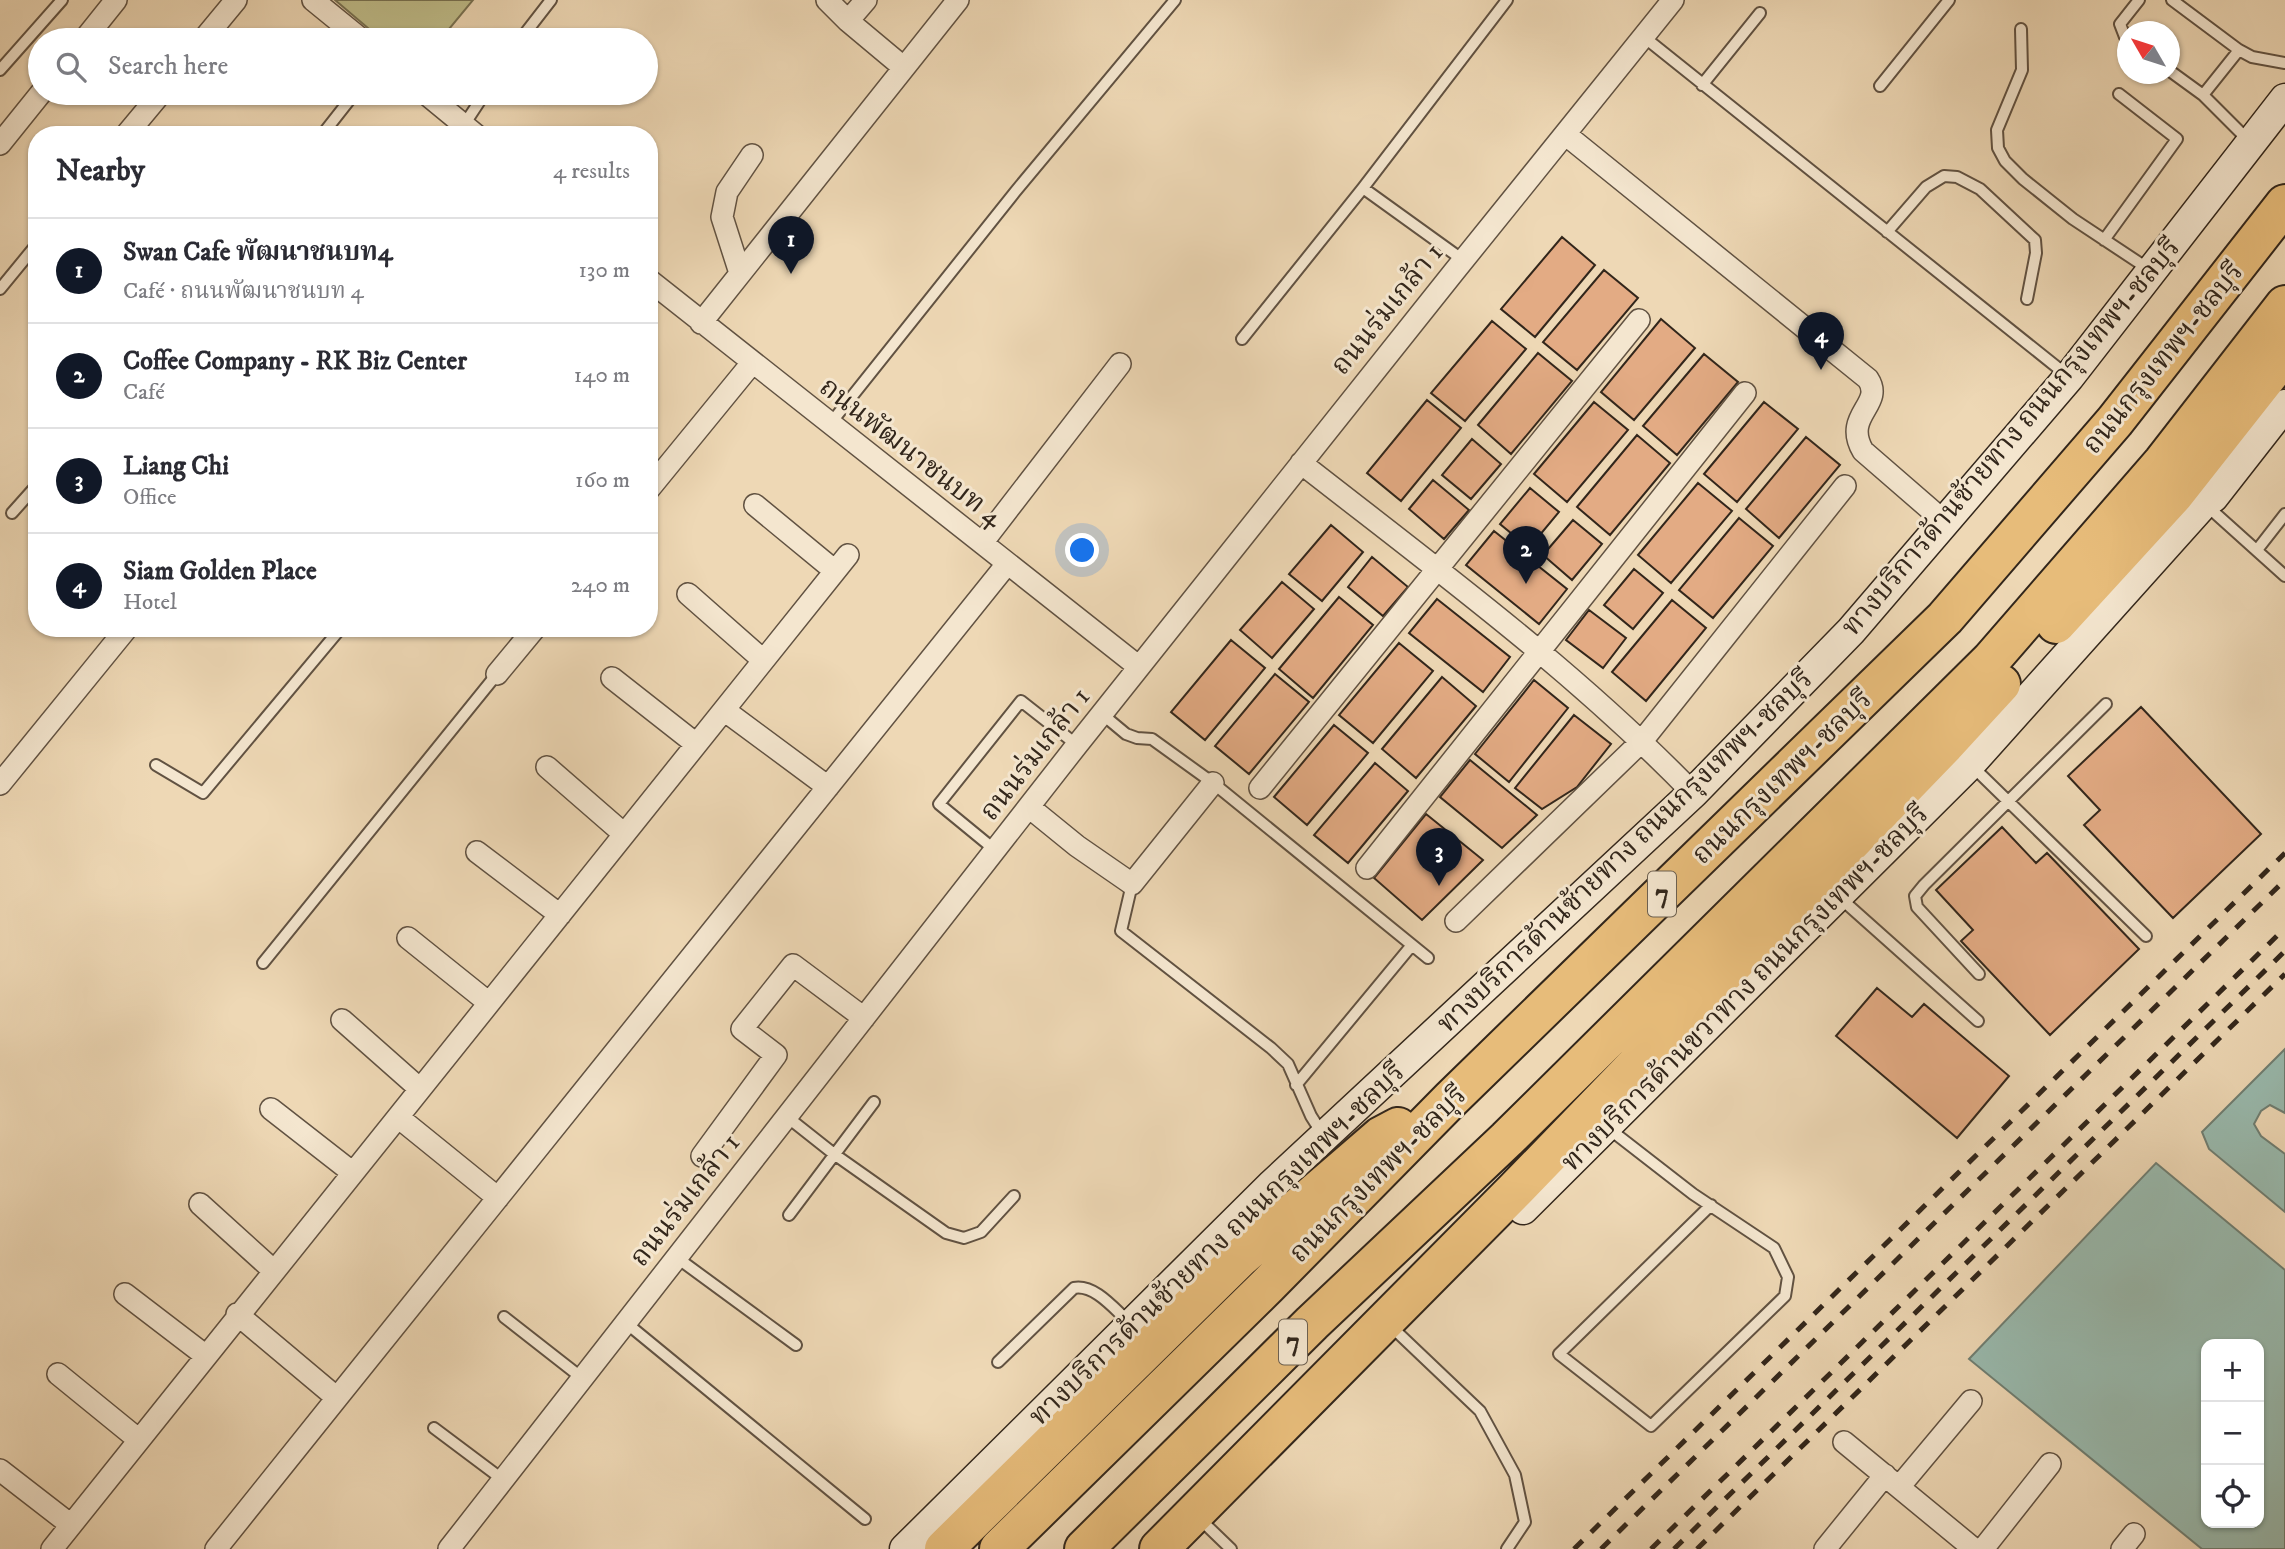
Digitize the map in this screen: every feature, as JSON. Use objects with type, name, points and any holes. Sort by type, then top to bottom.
[{"type":"highway","name":"ถนนกรุงเทพฯ-ชลบุรี","points":[[999,1549],[1268,1285],[1451,1099],[1945,618],[2115,421],[2285,204]]},
{"type":"highway","name":"7","points":[[1084,1549],[1312,1323],[1507,1139],[1990,660],[2163,462],[2285,305]]},
{"type":"highway","points":[[1159,1549],[1516,1189],[1945,745],[2174,495],[2285,354]]},
{"type":"highway","points":[[944,1549],[1241,1257],[1381,1136],[1451,1099]]},
{"type":"highway","points":[[1130,1549],[1320,1362],[1459,1214],[1507,1139]]},
{"type":"main road","name":"ทางบริการด้านซ้ายทาง ถนนกรุงเทพฯ-ชลบุรี","points":[[905,1549],[1273,1184],[1693,793],[1852,631],[2069,377],[2285,99]]},
{"type":"main road","name":"ทางบริการด้านขวาทาง ถนนกรุงเทพฯ-ชลบุรี","points":[[1182,1549],[1970,764],[2204,503],[2213,497],[2285,405]]},
{"type":"street","points":[[94,28],[116,0]]},
{"type":"street","points":[[213,28],[236,0]]},
{"type":"street","points":[[313,0],[347,28]]},
{"type":"street","points":[[827,0],[903,66]]},
{"type":"street","points":[[848,21],[866,0]]},
{"type":"street","points":[[701,323],[958,0]]},
{"type":"street","name":"ถนนร่มเกล้า 1","points":[[449,1549],[1077,745],[1673,0]]},
{"type":"street","points":[[0,144],[31,105]]},
{"type":"street","points":[[134,126],[151,105]]},
{"type":"street","points":[[440,105],[465,126]]},
{"type":"street","points":[[1565,134],[1868,379],[1872,385],[1872,396],[1857,425],[1856,439],[1863,451],[1946,523]]},
{"type":"street","points":[[740,272],[722,217],[727,192],[752,155]]},
{"type":"street","name":"ถนนพัฒนาชนบท 4","points":[[658,287],[1139,667]]},
{"type":"street","points":[[1260,788],[1639,320]]},
{"type":"street","points":[[658,478],[752,363]]},
{"type":"street","points":[[982,543],[1120,364]]},
{"type":"street","points":[[1367,868],[1745,393]]},
{"type":"street","points":[[1301,463],[1539,652],[1642,741],[1693,793]]},
{"type":"street","points":[[1455,921],[1642,741],[1845,486]]},
{"type":"street","points":[[52,1549],[841,563],[755,505]]},
{"type":"street","points":[[216,1549],[1007,564]]},
{"type":"street","points":[[688,594],[763,660]]},
{"type":"street","points":[[0,784],[120,637]]},
{"type":"street","points":[[497,674],[528,637]]},
{"type":"street","points":[[612,678],[696,744]]},
{"type":"street","points":[[724,710],[828,787]]},
{"type":"street","points":[[547,766],[624,834]]},
{"type":"street","points":[[1029,807],[1077,846],[1132,884],[1213,783]]},
{"type":"street","points":[[477,852],[560,915]]},
{"type":"street","points":[[408,938],[489,1003]]},
{"type":"street","points":[[702,1156],[776,1055],[742,1029],[793,965],[864,1018]]},
{"type":"street","points":[[342,1020],[421,1089]]},
{"type":"street","points":[[271,1110],[353,1173]]},
{"type":"street","points":[[398,1117],[498,1198]]},
{"type":"street","points":[[200,1205],[274,1272]]},
{"type":"street","points":[[125,1294],[206,1356]]},
{"type":"street","points":[[238,1314],[337,1398]]},
{"type":"street","points":[[58,1374],[139,1440]]},
{"type":"street","points":[[1825,1549],[1971,1401]]},
{"type":"street","points":[[1844,1442],[1973,1548],[2050,1464]]},
{"type":"street","points":[[0,1470],[71,1525]]},
{"type":"lane","points":[[37,28],[62,0]]},
{"type":"lane","points":[[529,28],[551,0]]},
{"type":"lane","points":[[830,424],[1015,192],[1175,0]]},
{"type":"lane","points":[[1242,339],[1363,188],[1507,0]]},
{"type":"lane","points":[[1880,86],[1950,0]]},
{"type":"lane","points":[[2122,21],[2139,0]]},
{"type":"lane","points":[[2172,0],[2239,50],[2252,57],[2285,64]]},
{"type":"lane","points":[[1702,85],[1760,13]]},
{"type":"lane","points":[[2021,29],[2022,71],[1997,130],[1998,148],[2005,161],[2073,219],[2152,272]]},
{"type":"lane","points":[[1644,37],[2069,377]]},
{"type":"lane","points":[[0,70],[28,38]]},
{"type":"lane","points":[[2203,95],[2239,50]]},
{"type":"lane","points":[[2180,79],[2203,95],[2251,143]]},
{"type":"lane","points":[[2104,240],[2177,139],[2119,94]]},
{"type":"lane","points":[[329,126],[346,105]]},
{"type":"lane","points":[[472,126],[480,105]]},
{"type":"lane","points":[[1887,232],[1926,187],[1944,176],[1957,177],[1980,189],[2035,240],[2036,253],[2027,299]]},
{"type":"lane","points":[[1363,188],[1463,260]]},
{"type":"lane","points":[[0,289],[28,255]]},
{"type":"lane","points":[[12,513],[28,495]]},
{"type":"lane","points":[[2204,503],[2285,576]]},
{"type":"lane","points":[[2257,550],[2285,514]]},
{"type":"lane","points":[[156,765],[203,793],[333,637]]},
{"type":"lane","points":[[263,963],[497,674]]},
{"type":"lane","points":[[996,850],[939,804],[1021,701],[1077,745]]},
{"type":"lane","points":[[1979,974],[1917,908],[1915,896],[2106,704]]},
{"type":"lane","points":[[1102,714],[1126,734],[1152,739],[1213,783],[1428,958]]},
{"type":"lane","points":[[1970,764],[2146,936]]},
{"type":"lane","points":[[1132,884],[1121,931],[1288,1064],[1311,1116],[1324,1137]]},
{"type":"lane","points":[[1838,895],[1978,1021]]},
{"type":"lane","points":[[1296,1084],[1412,945]]},
{"type":"lane","points":[[789,1215],[874,1102]]},
{"type":"lane","points":[[786,1116],[834,1154],[946,1233],[964,1238],[981,1232],[1014,1196]]},
{"type":"lane","points":[[1606,1126],[1711,1205],[1774,1248],[1788,1277],[1785,1296],[1651,1426],[1559,1354],[1711,1205]]},
{"type":"lane","points":[[676,1257],[796,1345]]},
{"type":"lane","points":[[998,1362],[1074,1288],[1091,1290],[1132,1325]]},
{"type":"lane","points":[[504,1317],[582,1377]]},
{"type":"lane","points":[[625,1322],[865,1519]]},
{"type":"lane","points":[[1398,1333],[1480,1410],[1514,1475],[1525,1522],[1507,1549]]},
{"type":"lane","points":[[434,1428],[502,1479]]},
{"type":"lane","points":[[1206,1525],[1231,1549]]},
{"type":"shaded area","points":[[335,0],[473,0],[450,28],[368,28]]},
{"type":"water","points":[[2285,1049],[2285,1113],[2270,1105],[2261,1111],[2254,1124],[2261,1136],[2285,1154],[2285,1212],[2209,1149],[2202,1132]]},
{"type":"water","points":[[2156,1163],[2285,1270],[2285,1549],[2202,1549],[1969,1359]]},
{"type":"building","points":[[1562,237],[1595,265],[1535,337],[1501,309]]},
{"type":"building","points":[[1604,270],[1638,298],[1577,370],[1543,342]]},
{"type":"building","points":[[1661,319],[1695,348],[1634,420],[1601,392]]},
{"type":"building","points":[[1492,321],[1526,349],[1465,421],[1431,393]]},
{"type":"building","points":[[1538,353],[1572,381],[1511,454],[1478,425]]},
{"type":"building","points":[[1704,354],[1738,382],[1677,455],[1643,426]]},
{"type":"building","points":[[1427,400],[1461,428],[1401,501],[1367,473]]},
{"type":"building","points":[[1594,402],[1628,430],[1567,502],[1534,474]]},
{"type":"building","points":[[1764,402],[1798,429],[1737,502],[1704,474]]},
{"type":"building","points":[[1637,435],[1670,463],[1610,535],[1577,507]]},
{"type":"building","points":[[1806,437],[1840,465],[1779,538],[1746,509]]},
{"type":"building","points":[[1472,439],[1501,464],[1471,499],[1442,475]]},
{"type":"building","points":[[1433,480],[1469,510],[1444,539],[1409,509]]},
{"type":"building","points":[[1698,483],[1732,511],[1671,583],[1638,555]]},
{"type":"building","points":[[1530,488],[1559,512],[1529,548],[1500,524]]},
{"type":"building","points":[[1739,518],[1773,546],[1713,618],[1679,590]]},
{"type":"building","points":[[1573,520],[1602,544],[1572,580],[1543,555]]},
{"type":"building","points":[[1331,525],[1363,552],[1322,601],[1289,574]]},
{"type":"building","points":[[1494,531],[1567,589],[1539,624],[1466,565]]},
{"type":"building","points":[[1372,557],[1408,587],[1383,616],[1348,587]]},
{"type":"building","points":[[1634,569],[1663,593],[1633,629],[1604,605]]},
{"type":"building","points":[[1282,582],[1314,609],[1272,658],[1240,630]]},
{"type":"building","points":[[1339,597],[1373,625],[1313,698],[1279,669]]},
{"type":"building","points":[[1437,599],[1510,657],[1483,692],[1409,633]]},
{"type":"building","points":[[1672,600],[1706,628],[1646,701],[1612,672]]},
{"type":"building","points":[[1589,610],[1626,638],[1603,668],[1566,640]]},
{"type":"building","points":[[1231,640],[1265,668],[1205,740],[1171,712]]},
{"type":"building","points":[[1399,643],[1433,671],[1373,743],[1339,715]]},
{"type":"building","points":[[1275,674],[1309,702],[1249,774],[1215,746]]},
{"type":"building","points":[[1442,677],[1476,706],[1416,778],[1382,749]]},
{"type":"building","points":[[1534,680],[1568,708],[1509,782],[1475,754]]},
{"type":"building","points":[[2141,707],[2261,834],[2173,918],[2084,825],[2100,810],[2068,776]]},
{"type":"building","points":[[1574,715],[1611,744],[1577,787],[1542,809],[1515,788]]},
{"type":"building","points":[[1334,725],[1368,753],[1307,825],[1274,797]]},
{"type":"building","points":[[1470,760],[1537,815],[1502,848],[1440,797]]},
{"type":"building","points":[[1375,763],[1408,791],[1348,863],[1314,835]]},
{"type":"building","points":[[1426,814],[1483,860],[1422,920],[1374,878]]},
{"type":"building","points":[[2002,827],[2036,863],[2047,853],[2139,949],[2050,1035],[1961,941],[1973,930],[1936,890]]},
{"type":"building","points":[[1877,988],[1912,1017],[1924,1004],[2009,1076],[1957,1138],[1836,1036]]},
{"type":"railway","points":[[1574,1549],[2285,853]]},
{"type":"railway","points":[[1601,1549],[2285,880]]},
{"type":"railway","points":[[1651,1549],[2285,928]]},
{"type":"railway","points":[[1674,1549],[2285,951]]},
{"type":"railway","points":[[1697,1549],[2285,974]]},
{"type":"place","name":"Swan Cafe พัฒนาชนบท4","points":[[791,274]]},
{"type":"place","name":"Siam Golden Place","points":[[1821,370]]},
{"type":"place","name":"Coffee Company - RK Biz Center","points":[[1526,584]]},
{"type":"place","name":"Liang Chi","points":[[1439,886]]}]
